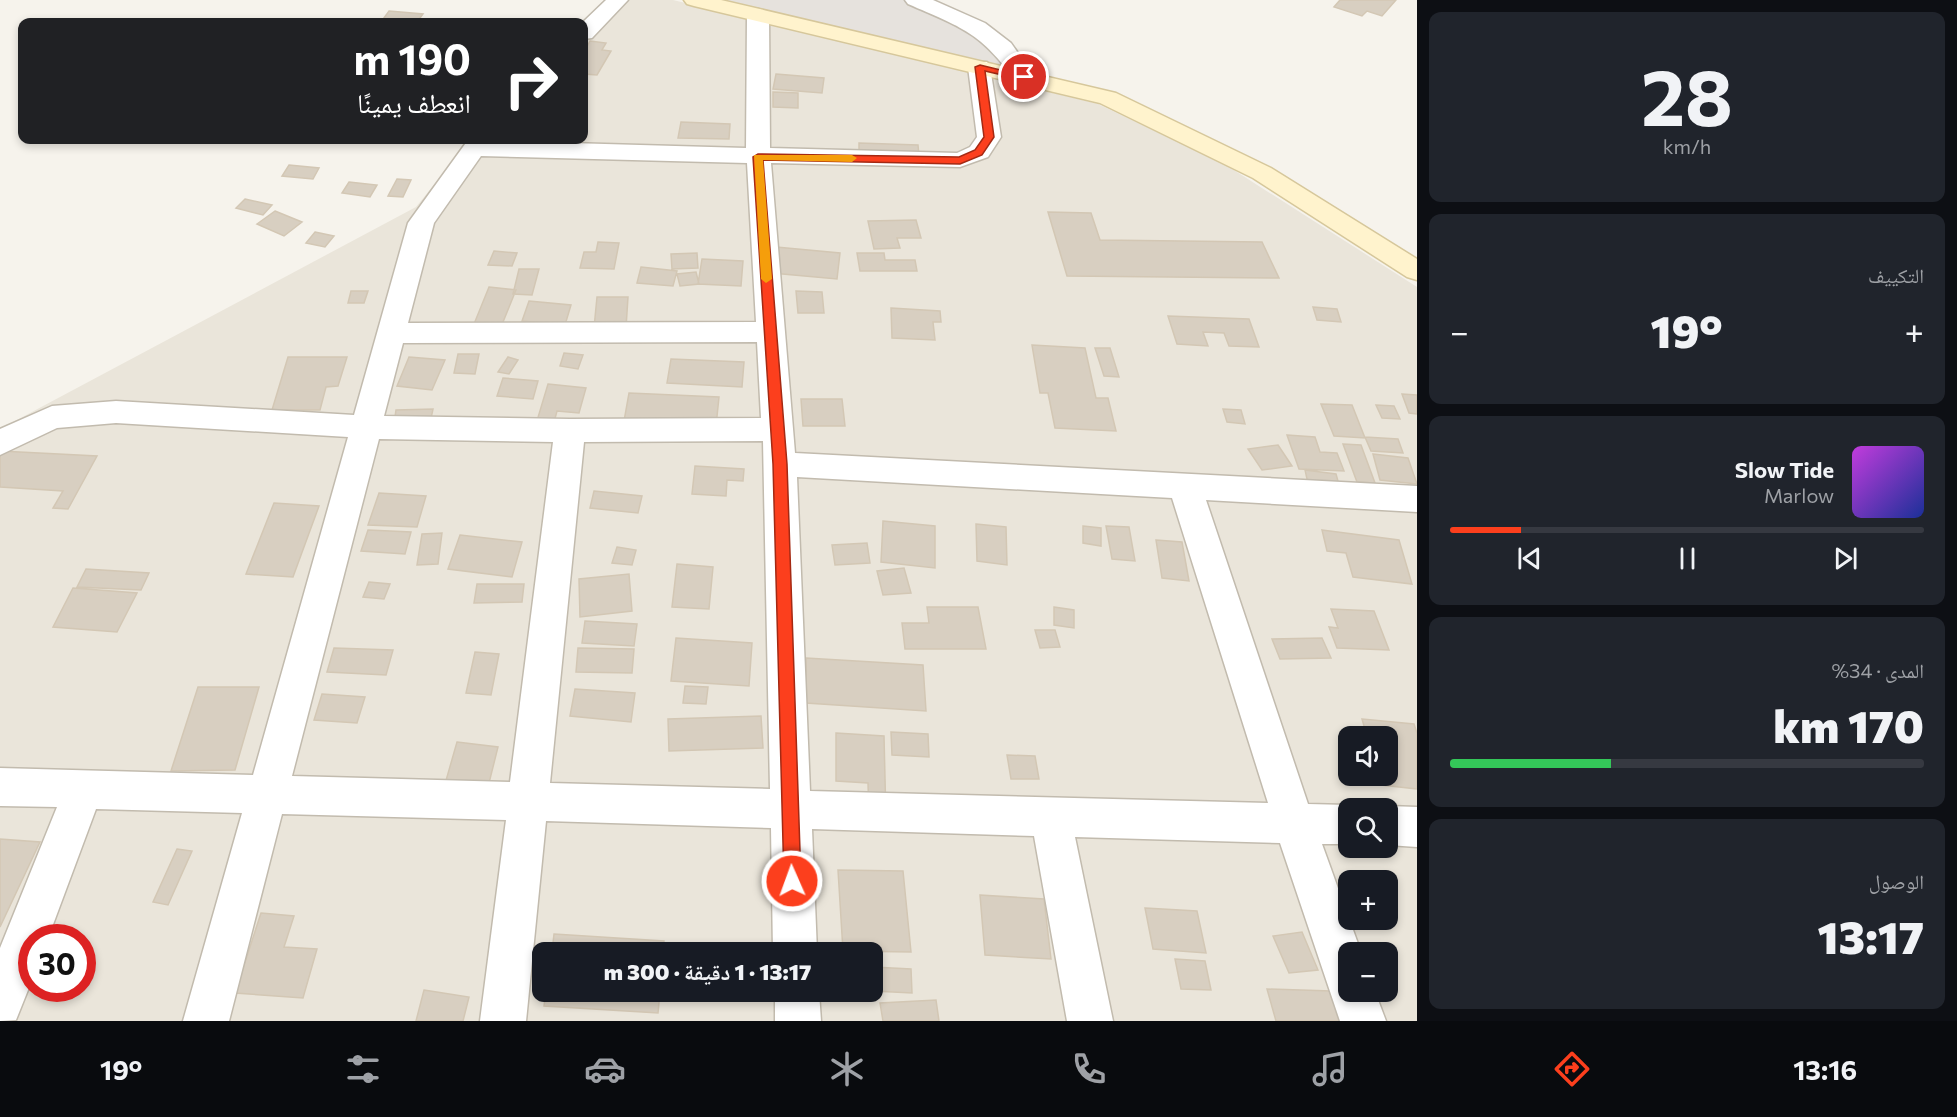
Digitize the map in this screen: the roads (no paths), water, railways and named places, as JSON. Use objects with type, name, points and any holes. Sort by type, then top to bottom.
[{"type":"main road","points":[[694,0],[1107,98],[1262,173],[1417,271]]},
{"type":"street","points":[[588,29],[618,0]]},
{"type":"street","points":[[915,0],[963,21],[994,38],[1005,46],[1024,77]]},
{"type":"street","points":[[758,15],[758,157],[778,447],[795,942]]},
{"type":"street","points":[[207,1021],[422,223],[477,144],[758,157],[960,160],[979,152],[989,137],[980,67]]},
{"type":"street","points":[[392,333],[770,332]]},
{"type":"street","points":[[0,443],[52,417],[116,412],[368,428],[570,431],[778,447],[1185,486],[1417,499]]},
{"type":"street","points":[[503,1021],[570,431]]},
{"type":"street","points":[[1185,486],[1294,824],[1338,950]]},
{"type":"street","points":[[0,787],[1338,825]]},
{"type":"street","points":[[0,1004],[83,791]]},
{"type":"street","points":[[1051,817],[1090,1021]]},
{"type":"street","points":[[1398,826],[1417,827]]},
{"type":"street","points":[[797,1002],[798,1021]]},
{"type":"street","points":[[1356,1002],[1363,1021]]}]
